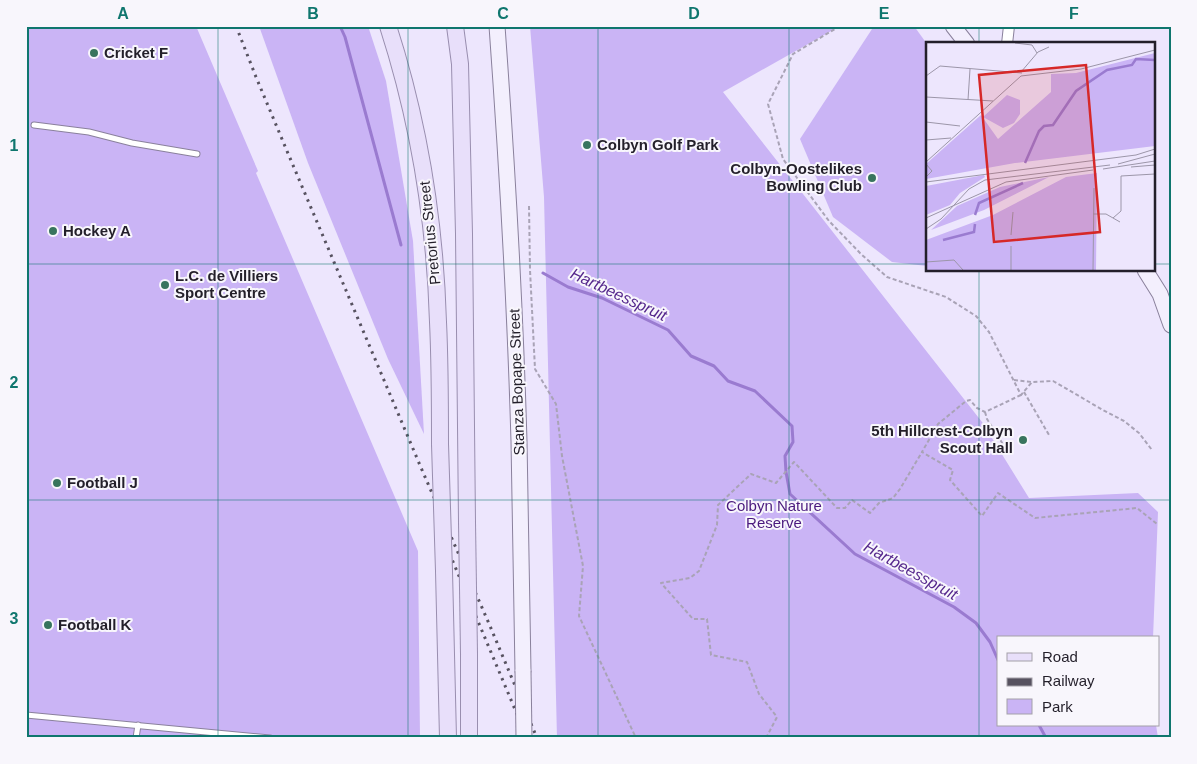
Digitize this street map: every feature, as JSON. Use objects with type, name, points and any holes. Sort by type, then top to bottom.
[{"type":"main road","name":"Pretorius Street","points":[[388,26],[415,124],[427,194],[434,253],[438,321],[448,738]]},
{"type":"main road","points":[[455,26],[460,64],[464,225],[469,738]]},
{"type":"main road","name":"Stanza Bopape Street","points":[[497,26],[514,302],[519,439],[524,738]]},
{"type":"main road","points":[[953,26],[965,42]]},
{"type":"main road","points":[[1146,271],[1160,294],[1171,324]]},
{"type":"street","points":[[1007,42],[1009,26]]},
{"type":"lane","points":[[34,125],[89,132],[132,143],[197,154]]},
{"type":"lane","points":[[26,715],[270,738]]},
{"type":"lane","points":[[136,738],[138,725]]},
{"type":"path","points":[[840,26],[793,54],[768,104],[783,159],[829,221],[861,254],[887,277],[946,297],[976,316],[989,332],[1021,395]]},
{"type":"path","points":[[529,206],[535,369],[556,404],[562,456],[583,566],[579,616],[636,738]]},
{"type":"path","points":[[1014,380],[1032,382],[1053,381],[1124,421],[1139,433],[1152,450]]},
{"type":"path","points":[[984,412],[1021,395],[1032,382]]},
{"type":"path","points":[[1024,392],[1049,435]]},
{"type":"path","points":[[766,738],[777,717],[759,694],[747,662],[711,655],[707,619],[693,619],[661,583],[690,578],[699,571],[717,525],[718,505],[751,474],[776,483],[794,462],[837,508],[845,508],[852,500],[870,513],[879,503],[893,498],[900,489],[938,424],[966,401],[970,400],[977,408],[984,412],[1006,449]]},
{"type":"path","points":[[922,452],[953,470],[950,480],[982,516],[998,492],[1034,518],[1137,508],[1157,524]]},
{"type":"green space","name":"L.C. de Villiers Sport Centre","points":[[26,26],[196,26],[258,171],[256,173],[418,551],[420,738],[26,737]]},
{"type":"green space","points":[[259,26],[368,26],[386,81],[413,241],[424,434],[388,359],[308,163]]},
{"type":"green space","name":"Colbyn Nature Reserve","points":[[530,26],[840,26],[723,92],[982,422],[1029,498],[1138,493],[1158,512],[1153,636],[997,636],[997,726],[1156,726],[1158,738],[557,738],[544,197]]},
{"type":"green space","name":"Colbyn-Oostelikes Bowling Club","points":[[874,26],[914,26],[926,43],[926,266],[892,262],[833,217],[800,139]]},
{"type":"waterway","points":[[340,26],[345,37],[401,245]]},
{"type":"waterway","name":"Hartbeesspruit","points":[[543,273],[568,287],[602,298],[668,330],[691,356],[714,366],[728,381],[755,391],[792,426],[793,442],[785,456],[790,494],[855,554],[954,607],[976,623],[990,642],[997,658]]},
{"type":"waterway","name":"Hartbeesspruit","points":[[1040,726],[1046,738]]},
{"type":"railway","points":[[236,26],[287,151],[537,738]]},
{"type":"railway","points":[[438,526],[527,738]]},
{"type":"place","name":"Cricket F","points":[[94,53]]},
{"type":"place","name":"Colbyn Golf Park","points":[[587,145]]},
{"type":"place","name":"Colbyn-Oostelikes Bowling Club","points":[[872,178]]},
{"type":"place","name":"Hockey A","points":[[53,231]]},
{"type":"place","name":"L.C. de Villiers Sport Centre","points":[[165,285]]},
{"type":"place","name":"5th Hillcrest-Colbyn Scout Hall","points":[[1023,440]]},
{"type":"place","name":"Football J","points":[[57,483]]},
{"type":"place","name":"Football K","points":[[48,625]]}]
